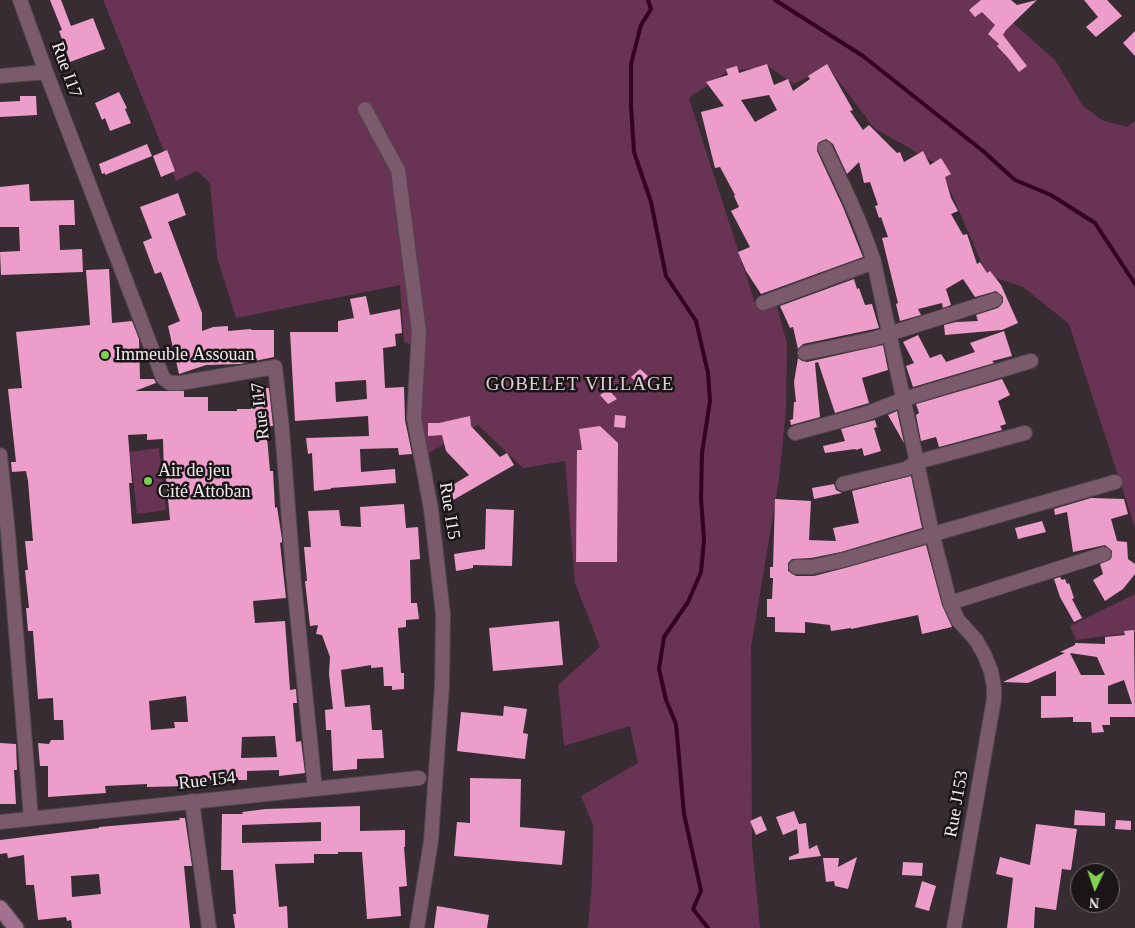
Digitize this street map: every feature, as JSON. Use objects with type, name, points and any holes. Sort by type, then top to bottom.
[{"type":"street","name":"Rue I17","points":[[20,0],[163,378],[170,383],[180,383],[275,367],[315,789]]},
{"type":"street","points":[[0,76],[46,72]]},
{"type":"street","name":"Rue I15","points":[[365,109],[398,170],[419,332],[414,418],[431,509],[443,614],[442,686],[431,833],[417,928]]},
{"type":"street","name":"Rue J153","points":[[825,148],[849,196],[865,234],[874,262],[932,534],[950,603],[958,620],[976,640],[984,654],[991,671],[994,687],[994,699],[954,928]]},
{"type":"street","points":[[763,303],[874,262]]},
{"type":"street","points":[[805,353],[872,339],[996,300]]},
{"type":"street","points":[[795,433],[868,413],[904,399],[1031,361]]},
{"type":"street","points":[[843,484],[906,469],[917,462],[1025,433]]},
{"type":"street","points":[[0,455],[31,818]]},
{"type":"street","points":[[796,567],[812,567],[843,560],[1115,482]]},
{"type":"street","points":[[950,603],[1104,554]]},
{"type":"street","name":"Rue I54","points":[[0,822],[419,778]]},
{"type":"street","points":[[192,801],[209,928]]},
{"type":"street","points":[[0,908],[16,928]]},
{"type":"shaded area","points":[[103,0],[987,0],[1055,60],[1083,106],[1102,120],[1127,127],[1135,121],[1135,528],[1069,324],[1023,287],[987,275],[939,165],[874,128],[828,67],[794,84],[769,67],[728,71],[689,98],[757,309],[777,307],[787,343],[786,410],[779,480],[751,647],[752,845],[760,928],[588,928],[592,881],[593,825],[581,796],[638,763],[630,726],[564,746],[558,685],[600,647],[575,583],[565,461],[523,468],[478,425],[423,456],[421,348],[404,342],[400,285],[236,318],[217,257],[210,183],[197,171],[176,181]]},
{"type":"shaded area","name":"Air de jeu Cité Attoban","points":[[159,448],[166,510],[137,514],[130,452]]},
{"type":"shaded area","points":[[1135,594],[1135,632],[1076,640],[1070,626]]},
{"type":"building","points":[[50,0],[61,0],[71,26],[93,18],[105,49],[70,62],[59,31],[62,30]]},
{"type":"building","points":[[981,0],[1011,0],[1017,5],[1037,0],[1003,35],[1027,66],[1019,72],[997,46],[999,44],[988,34],[995,25],[982,12],[975,17],[969,10]]},
{"type":"building","points":[[1084,0],[1107,0],[1122,16],[1096,37],[1086,27],[1098,17]]},
{"type":"building","points":[[1135,31],[1135,56],[1123,43]]},
{"type":"building","points":[[767,64],[774,85],[788,79],[793,91],[810,79],[808,76],[827,64],[853,110],[850,111],[863,130],[869,125],[897,153],[900,152],[904,162],[923,151],[930,165],[941,158],[951,174],[945,177],[951,198],[958,211],[951,214],[963,235],[967,234],[977,264],[980,262],[987,273],[990,271],[1001,285],[1018,323],[1002,330],[945,335],[944,325],[956,322],[978,321],[976,315],[998,308],[1003,302],[1003,297],[996,291],[975,297],[963,279],[946,289],[951,305],[943,308],[942,303],[918,309],[921,315],[900,321],[896,304],[898,303],[882,238],[888,237],[875,206],[878,205],[870,182],[864,183],[859,162],[847,174],[833,144],[826,139],[818,143],[817,151],[843,207],[863,257],[761,294],[746,271],[738,252],[750,247],[731,211],[739,207],[735,195],[720,167],[715,168],[701,112],[724,106],[706,82],[728,75],[726,69],[737,66],[739,73]],"holes":[[[769,95],[777,110],[755,122],[741,100]]]},
{"type":"building","points":[[119,92],[127,108],[125,109],[131,123],[110,131],[105,118],[102,120],[95,103]]},
{"type":"building","points":[[20,96],[36,96],[37,115],[0,117],[0,102],[20,101]]},
{"type":"building","points":[[147,144],[152,156],[105,175],[105,173],[102,174],[99,164]]},
{"type":"building","points":[[167,150],[175,171],[161,177],[153,156]]},
{"type":"building","points":[[29,184],[30,201],[74,200],[75,225],[59,225],[60,250],[82,249],[83,272],[1,275],[0,252],[20,251],[19,227],[0,227],[0,187]]},
{"type":"building","points":[[178,193],[186,215],[168,222],[202,313],[202,331],[213,327],[228,326],[228,331],[274,330],[274,357],[240,364],[206,365],[179,374],[168,326],[180,321],[161,272],[155,274],[143,242],[152,238],[140,207]]},
{"type":"building","points":[[109,269],[112,323],[132,321],[139,339],[140,379],[154,379],[156,383],[135,391],[184,391],[184,397],[208,397],[208,411],[237,411],[237,409],[251,409],[251,388],[269,388],[273,426],[266,426],[270,471],[273,471],[275,508],[277,507],[282,539],[280,543],[286,598],[253,601],[255,623],[285,621],[290,690],[296,689],[297,703],[293,703],[296,742],[301,741],[305,773],[279,776],[279,770],[247,771],[247,780],[210,780],[210,778],[188,777],[188,786],[147,787],[147,784],[105,786],[106,793],[48,797],[48,766],[40,766],[38,743],[49,744],[51,740],[64,740],[63,720],[54,720],[53,698],[38,699],[33,631],[28,631],[26,608],[29,608],[25,570],[28,570],[25,541],[33,541],[28,481],[26,471],[12,472],[11,462],[16,462],[8,389],[22,388],[16,332],[90,325],[86,270]],"holes":[[[147,434],[147,440],[163,439],[164,478],[166,478],[170,520],[132,524],[129,483],[132,483],[128,435]],[[186,696],[188,722],[174,722],[175,728],[151,730],[149,701]],[[275,736],[277,757],[241,758],[242,737]]]},
{"type":"building","points":[[854,279],[865,305],[872,304],[879,328],[803,344],[798,349],[793,327],[790,328],[780,306]]},
{"type":"building","points":[[366,296],[370,315],[400,309],[402,333],[395,334],[396,346],[383,348],[385,388],[404,387],[405,420],[412,454],[399,455],[398,448],[360,449],[361,472],[395,469],[396,483],[314,491],[312,453],[308,454],[306,438],[369,436],[368,416],[295,421],[290,332],[338,332],[338,321],[354,318],[350,299]],"holes":[[[366,380],[367,399],[336,402],[335,382]]]},
{"type":"building","points":[[1004,331],[1012,356],[913,387],[906,366],[914,363],[903,342],[918,335],[930,358],[941,354],[946,362],[975,352],[970,343]]},
{"type":"building","points":[[883,345],[888,370],[862,378],[869,403],[835,413],[818,362],[815,363],[820,417],[791,425],[790,420],[793,419],[794,402],[796,402],[794,382],[798,358],[807,362]]},
{"type":"building","points":[[640,369],[648,376],[639,385],[631,377]]},
{"type":"building","points":[[1002,379],[1010,395],[998,401],[1006,424],[1000,426],[1002,430],[939,447],[936,437],[921,441],[916,415],[919,413],[916,404]]},
{"type":"building","points":[[608,389],[617,399],[608,404],[600,395]]},
{"type":"building","points":[[897,411],[904,443],[888,415]]},
{"type":"building","points":[[615,415],[626,416],[625,428],[614,427]]},
{"type":"building","points":[[470,416],[471,426],[500,457],[507,453],[514,465],[448,503],[441,492],[469,475],[446,451],[442,435],[428,436],[428,423],[439,423]]},
{"type":"building","points":[[875,420],[877,427],[874,428],[881,451],[864,456],[862,448],[825,453],[823,446],[845,441],[841,429]]},
{"type":"building","points":[[600,426],[618,443],[617,562],[576,562],[577,450],[582,450],[579,429]]},
{"type":"building","points":[[911,476],[922,528],[841,552],[811,558],[792,559],[788,563],[788,571],[796,576],[814,576],[926,545],[942,605],[952,627],[922,634],[918,615],[851,629],[831,631],[830,625],[805,622],[805,633],[775,632],[775,617],[767,617],[767,599],[772,599],[773,578],[770,578],[770,567],[773,567],[775,499],[811,501],[809,540],[836,541],[833,528],[859,523],[852,491]]},
{"type":"building","points":[[834,484],[836,490],[842,493],[814,499],[812,488]]},
{"type":"building","points":[[1091,498],[1124,499],[1128,514],[1111,519],[1117,541],[1127,542],[1128,559],[1135,564],[1135,574],[1123,589],[1105,601],[1093,580],[1103,574],[1100,564],[1111,559],[1112,551],[1105,545],[1073,552],[1067,512],[1055,515],[1054,509]]},
{"type":"building","points":[[404,504],[406,528],[418,527],[420,559],[410,560],[411,603],[417,603],[419,619],[406,620],[406,627],[398,628],[401,673],[404,673],[404,689],[392,690],[392,686],[384,686],[383,667],[371,668],[371,665],[341,670],[345,707],[370,705],[372,730],[382,730],[384,758],[357,759],[357,769],[333,771],[331,730],[326,730],[325,710],[333,709],[329,674],[330,657],[322,635],[316,634],[318,625],[310,626],[305,581],[307,581],[304,547],[311,547],[308,511],[339,510],[341,526],[361,527],[360,507]]},
{"type":"building","points":[[486,509],[514,510],[512,566],[473,565],[473,568],[456,571],[454,554],[485,549]]},
{"type":"building","points":[[1042,521],[1046,532],[1018,539],[1015,528]]},
{"type":"building","points":[[1060,577],[1062,580],[1065,579],[1067,584],[1069,583],[1074,598],[1072,599],[1082,618],[1074,622],[1060,597],[1054,579]]},
{"type":"building","points":[[559,621],[563,665],[493,671],[489,628]]},
{"type":"building","points":[[1134,630],[1135,717],[1110,717],[1110,725],[1102,725],[1104,732],[1092,733],[1091,722],[1073,722],[1073,717],[1041,718],[1041,696],[1056,696],[1056,671],[1028,683],[1003,682],[1065,653],[1060,652],[1075,645],[1075,643],[1105,644],[1105,637],[1125,635],[1124,631]],"holes":[[[1070,653],[1097,657],[1105,675],[1081,675]],[[1124,680],[1132,704],[1108,704],[1108,686]]]},
{"type":"building","points":[[504,706],[527,709],[523,733],[528,734],[525,759],[457,751],[461,712],[503,716]]},
{"type":"building","points":[[0,743],[16,744],[17,770],[14,770],[16,804],[0,804]]},
{"type":"building","points":[[470,778],[521,779],[520,827],[565,831],[562,865],[454,856],[457,822],[470,823]]},
{"type":"building","points":[[360,806],[360,831],[405,830],[404,847],[407,886],[399,887],[401,916],[367,919],[362,852],[338,852],[338,854],[314,854],[314,863],[275,864],[279,907],[287,906],[288,928],[235,928],[233,914],[236,914],[233,870],[221,870],[222,814],[243,814],[242,812],[266,809]],"holes":[[[321,822],[321,841],[242,843],[242,825]]]},
{"type":"building","points":[[1075,810],[1105,813],[1105,826],[1074,825]]},
{"type":"building","points":[[794,811],[799,824],[806,823],[809,849],[817,845],[821,856],[789,860],[789,857],[799,853],[797,829],[783,835],[776,817]]},
{"type":"building","points":[[761,816],[767,830],[756,835],[750,821]]},
{"type":"building","points":[[179,818],[185,818],[192,866],[184,866],[190,928],[72,928],[71,920],[67,921],[66,917],[38,920],[34,885],[26,885],[24,855],[8,858],[7,853],[0,854],[0,840],[99,827],[180,820]],"holes":[[[99,874],[101,894],[72,897],[71,876]]]},
{"type":"building","points":[[1116,820],[1131,821],[1131,830],[1115,829]]},
{"type":"building","points":[[1036,824],[1077,829],[1070,870],[1062,869],[1056,910],[1035,907],[1034,928],[1007,928],[1013,878],[996,874],[1000,857],[1030,865]]},
{"type":"building","points":[[857,857],[848,889],[835,886],[834,881],[826,882],[823,858],[839,858],[838,867]]},
{"type":"building","points":[[903,862],[923,863],[922,876],[902,875]]},
{"type":"building","points":[[922,881],[936,886],[929,911],[915,907]]},
{"type":"building","points":[[437,906],[489,915],[487,928],[434,928]]},
{"type":"waterway","points":[[648,0],[651,9],[641,25],[631,64],[634,152],[651,202],[666,276],[696,321],[708,373],[710,401],[702,453],[701,498],[704,540],[701,572],[688,602],[664,637],[659,669],[666,700],[676,724],[684,814],[701,891],[693,909],[708,928]]},
{"type":"waterway","points":[[775,0],[863,56],[983,151],[1015,180],[1051,195],[1095,223],[1135,284]]},
{"type":"place","name":"Immeuble Assouan","points":[[105,355]]},
{"type":"place","name":"Air de jeu Cité Attoban","points":[[148,481]]},
{"type":"district","name":"GOBELET VILLAGE","points":[[580,385]]}]
